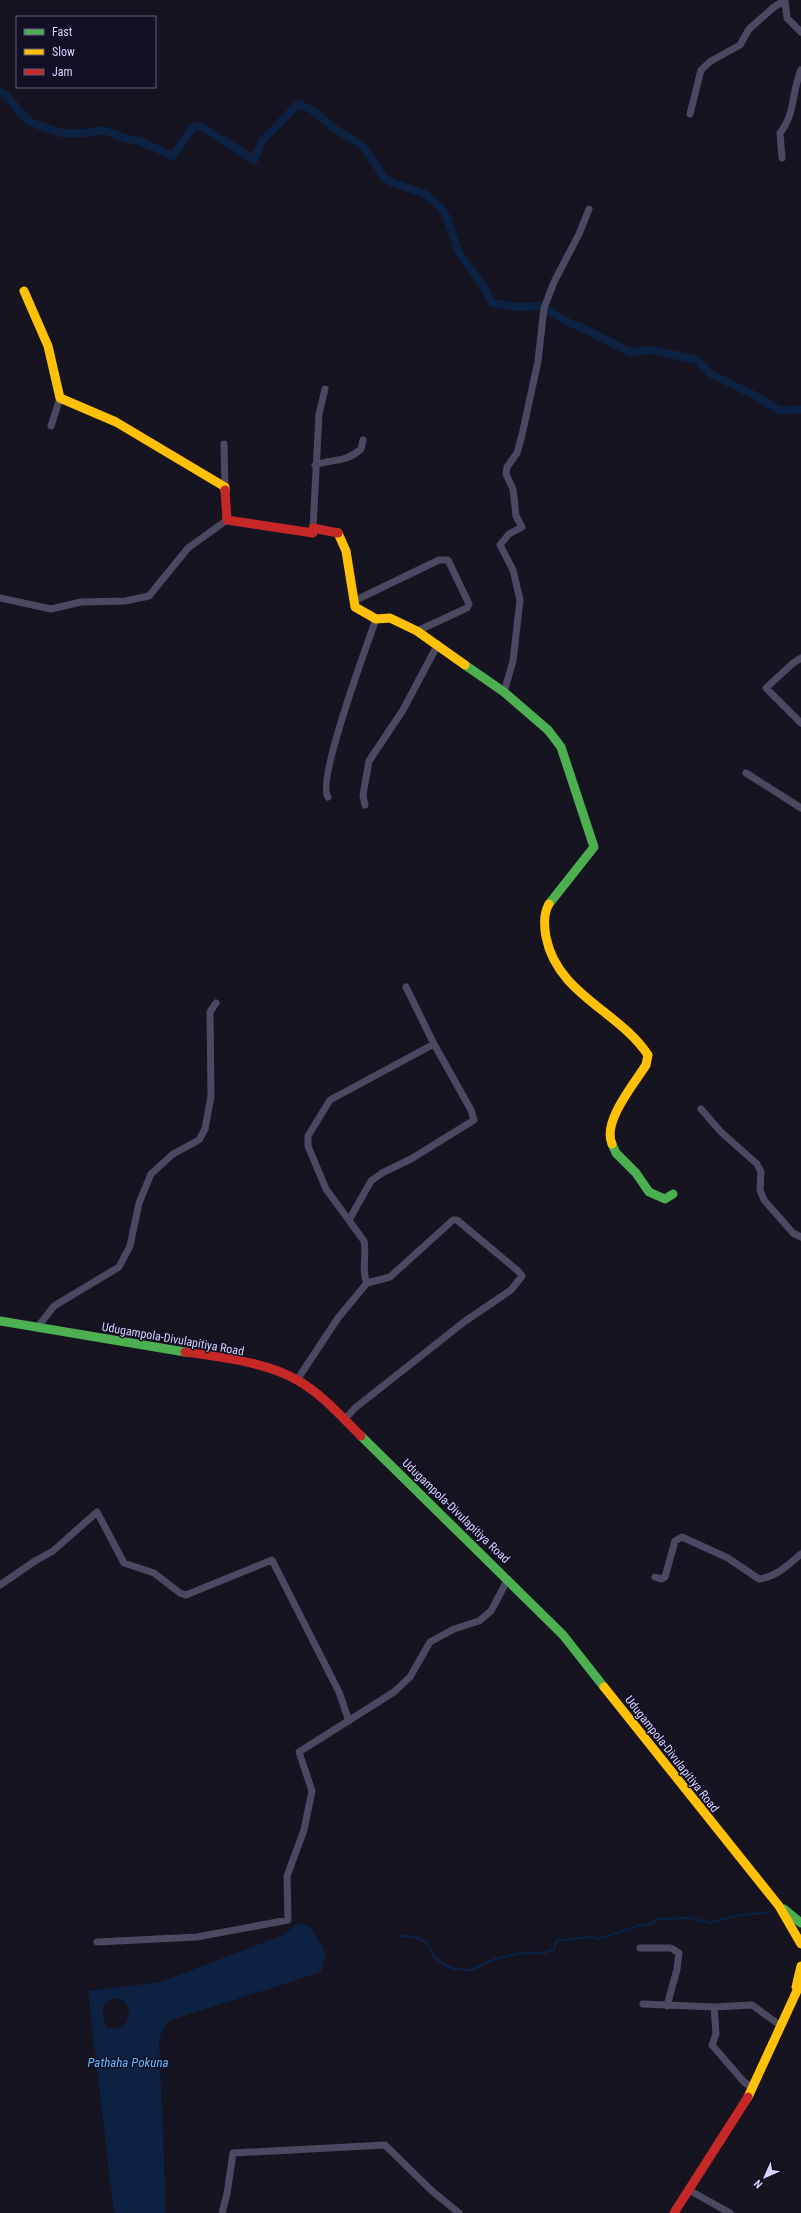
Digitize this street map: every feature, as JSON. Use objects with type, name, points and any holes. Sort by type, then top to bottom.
[{"type":"main road","points":[[24,291],[48,346],[60,398],[116,422],[224,487],[226,520],[313,533],[313,528],[340,533],[346,551],[355,607],[376,619],[390,618],[417,630],[438,644],[504,692],[548,730],[561,747],[594,847],[548,906],[543,924],[550,952],[576,990],[637,1041],[648,1055],[646,1065],[611,1122],[609,1138],[616,1153],[636,1173],[649,1192],[665,1199],[672,1194]]},
{"type":"main road","name":"Udugampola-Divulapitiya Road","points":[[0,1321],[230,1359],[271,1370],[297,1380],[325,1401],[508,1579],[562,1635],[779,1906],[801,1944]]},
{"type":"main road","name":"Udugampola-Divulapitiya Road","points":[[779,1906],[801,1923]]},
{"type":"main road","points":[[794,1995],[801,1966]]},
{"type":"main road","points":[[674,2213],[753,2088],[801,1982]]},
{"type":"street","points":[[690,114],[701,70],[711,61],[740,45],[749,29],[774,7],[785,0],[787,18],[801,32]]},
{"type":"street","points":[[782,158],[780,133],[789,122],[793,106],[794,90],[801,70]]},
{"type":"street","points":[[504,692],[513,661],[520,600],[513,570],[500,545],[509,534],[522,526],[516,516],[512,489],[506,474],[507,467],[517,453],[522,435],[538,361],[544,308],[554,282],[579,234],[589,209]]},
{"type":"street","points":[[313,528],[315,465],[319,414],[325,389]]},
{"type":"street","points":[[51,426],[60,398]]},
{"type":"street","points":[[315,465],[331,460],[340,462],[351,458],[361,449],[363,440]]},
{"type":"street","points":[[224,444],[224,487]]},
{"type":"street","points":[[0,598],[51,609],[81,602],[125,600],[149,596],[188,548],[226,520]]},
{"type":"street","points":[[354,601],[438,560],[448,560],[469,604],[468,608],[417,630]]},
{"type":"street","points":[[328,798],[325,794],[325,787],[330,757],[336,746],[345,712],[376,619]]},
{"type":"street","points":[[365,805],[363,795],[368,761],[403,710],[438,644]]},
{"type":"street","points":[[801,658],[792,664],[766,688],[801,723]]},
{"type":"street","points":[[746,773],[801,808]]},
{"type":"street","points":[[349,1220],[371,1181],[382,1173],[411,1159],[474,1120],[471,1110],[434,1044],[406,987]]},
{"type":"street","points":[[37,1328],[54,1306],[119,1267],[130,1246],[140,1203],[151,1174],[173,1154],[199,1140],[205,1130],[211,1096],[210,1012],[216,1003]]},
{"type":"street","points":[[367,1283],[364,1276],[366,1250],[364,1241],[326,1189],[308,1146],[308,1136],[330,1100],[434,1044]]},
{"type":"street","points":[[701,1109],[721,1132],[757,1164],[761,1172],[760,1190],[764,1200],[793,1233],[801,1237]]},
{"type":"street","points":[[297,1380],[338,1318],[367,1283],[390,1276],[453,1220],[457,1220],[518,1271],[522,1276],[511,1290],[464,1322],[355,1408],[344,1420]]},
{"type":"street","points":[[0,1585],[35,1561],[53,1551],[97,1512],[124,1563],[154,1573],[180,1593],[186,1595],[272,1560],[339,1692],[349,1721]]},
{"type":"street","points":[[655,1577],[661,1579],[665,1577],[675,1541],[682,1537],[728,1558],[759,1579],[769,1578],[784,1569],[801,1554]]},
{"type":"street","points":[[96,1942],[197,1937],[288,1920],[288,1876],[304,1830],[312,1791],[299,1752],[394,1692],[410,1677],[430,1642],[454,1629],[479,1621],[491,1611],[508,1579]]},
{"type":"street","points":[[640,1948],[670,1948],[679,1953],[677,1970],[667,2006]]},
{"type":"street","points":[[643,2004],[714,2007],[752,2005],[781,2026]]},
{"type":"street","points":[[714,2007],[716,2034],[712,2045],[744,2082],[753,2088]]},
{"type":"street","points":[[222,2213],[227,2194],[233,2153],[385,2145],[432,2191],[459,2213]]},
{"type":"street","points":[[689,2190],[730,2213]]},
{"type":"water","name":"Pathaha Pokuna","points":[[295,1924],[310,1926],[326,1953],[321,1972],[168,2021],[159,2038],[166,2213],[114,2213],[88,1991],[161,1982],[286,1934]],"holes":[[[118,1998],[125,2002],[130,2011],[126,2023],[117,2029],[107,2028],[103,2017],[103,2006],[109,1999]]]},
{"type":"waterway","points":[[0,92],[7,95],[23,116],[32,123],[61,133],[85,133],[103,130],[127,139],[139,141],[173,156],[193,127],[202,127],[254,160],[263,140],[298,104],[311,109],[335,129],[357,142],[366,150],[386,180],[425,194],[441,208],[447,218],[459,253],[484,287],[492,303],[517,307],[541,306],[571,324],[581,327],[630,352],[653,350],[697,360],[711,374],[752,394],[781,411],[801,409]]},
{"type":"waterway","points":[[399,1936],[414,1937],[427,1942],[434,1957],[446,1966],[455,1969],[471,1970],[495,1959],[520,1953],[544,1953],[554,1949],[556,1941],[590,1937],[598,1939],[641,1925],[652,1924],[657,1919],[691,1918],[710,1923],[734,1916],[770,1912]]},
{"type":"traffic: fast","points":[[465,665],[504,692],[548,730],[561,747],[594,847],[549,904]]},
{"type":"traffic: fast","points":[[612,1144],[616,1153],[636,1173],[649,1192],[665,1199],[673,1194]]},
{"type":"traffic: fast","points":[[0,1321],[185,1352]]},
{"type":"traffic: fast","points":[[361,1436],[563,1635],[604,1687]]},
{"type":"traffic: fast","points":[[784,1909],[801,1923]]},
{"type":"traffic: slow","points":[[24,291],[48,346],[60,398],[116,422],[225,487],[225,490]]},
{"type":"traffic: slow","points":[[338,533],[346,551],[355,607],[376,619],[390,618],[417,631],[465,665]]},
{"type":"traffic: slow","points":[[549,904],[544,920],[546,937],[552,957],[562,973],[575,988],[636,1040],[648,1055],[646,1065],[615,1114],[611,1125],[610,1135],[612,1144]]},
{"type":"traffic: slow","points":[[604,1687],[779,1906],[801,1944]]},
{"type":"traffic: slow","points":[[796,1987],[801,1966]]},
{"type":"traffic: slow","points":[[748,2097],[801,1982]]},
{"type":"traffic: jam","points":[[225,490],[227,520],[313,533],[313,528],[338,533]]},
{"type":"traffic: jam","points":[[185,1352],[242,1361],[285,1374],[315,1392],[361,1436]]},
{"type":"traffic: jam","points":[[674,2213],[748,2097]]}]
